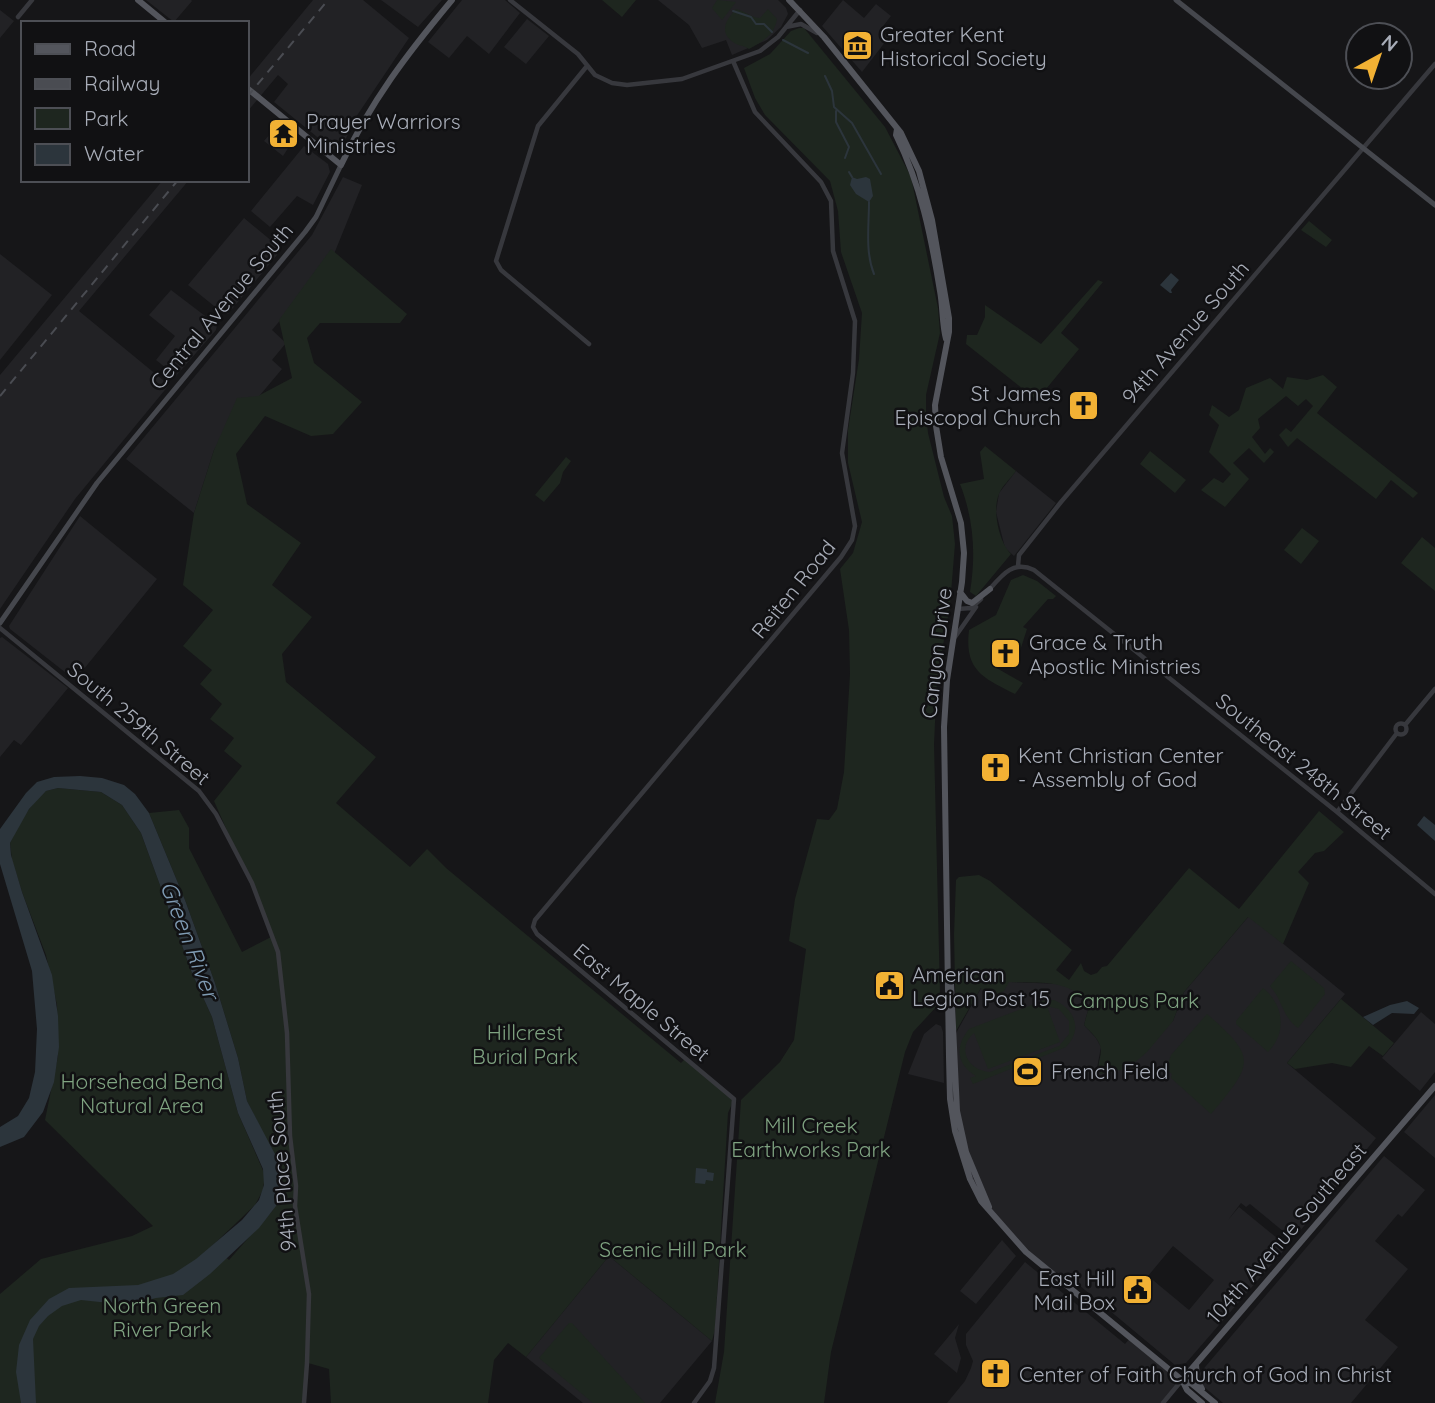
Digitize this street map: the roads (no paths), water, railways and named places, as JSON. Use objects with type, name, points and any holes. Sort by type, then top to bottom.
[{"type":"main road","points":[[138,0],[164,21]]},
{"type":"main road","name":"Central Avenue South","points":[[0,626],[97,483],[316,217],[370,109],[452,0]]},
{"type":"main road","name":"Canyon Drive","points":[[789,0],[876,99],[897,129],[896,135],[916,178],[923,202],[943,306],[946,339],[935,405],[936,426],[941,457],[962,533],[964,562],[947,680],[944,727],[948,975],[946,996],[956,1131],[970,1179],[981,1201],[1026,1252],[1181,1380],[1187,1390],[1203,1401],[1215,1403]]},
{"type":"main road","points":[[1176,0],[1435,205]]},
{"type":"main road","points":[[248,90],[341,165]]},
{"type":"main road","points":[[961,592],[967,601],[972,603],[990,589]]},
{"type":"main road","name":"104th Avenue Southeast","points":[[1181,1380],[1435,1086]]},
{"type":"main road","points":[[1196,1364],[1197,1382],[1203,1401]]},
{"type":"street","points":[[19,17],[32,0]]},
{"type":"street","points":[[510,0],[578,54],[595,75],[612,83],[643,84],[682,79],[733,61],[766,48],[800,10]]},
{"type":"street","points":[[786,28],[800,24],[824,37]]},
{"type":"street","name":"Reiten Road","points":[[533,927],[535,920],[841,557],[854,533],[855,518],[842,453],[853,373],[855,321],[833,251],[831,201],[821,182],[755,112],[733,61]]},
{"type":"street","name":"94th Avenue South","points":[[958,608],[971,608],[1005,572],[1018,566],[1019,555],[1061,502],[1435,64]]},
{"type":"street","points":[[587,66],[538,126],[496,257],[497,265],[589,344]]},
{"type":"street","name":"Southeast 248th Street","points":[[1018,566],[1034,570],[1337,812],[1435,894]]},
{"type":"street","points":[[953,641],[984,596]]},
{"type":"street","name":"South 259th Street","points":[[0,626],[199,792],[216,814],[252,883],[273,936]]},
{"type":"street","points":[[1337,812],[1397,733],[1396,725],[1405,725],[1435,689]]},
{"type":"street","name":"East Maple Street","points":[[533,927],[537,934],[734,1100],[714,1368],[710,1381],[694,1403]]},
{"type":"street","name":"94th Place South","points":[[273,936],[278,952],[287,1033],[289,1123],[296,1186],[295,1206],[309,1294],[304,1403]]},
{"type":"street","name":"104th Avenue Southeast","points":[[1163,1403],[1181,1380]]},
{"type":"water","points":[[852,177],[870,179],[873,196],[869,202],[856,194],[850,185]]},
{"type":"water","points":[[1171,273],[1179,280],[1170,293],[1160,285]]},
{"type":"water","name":"Green River","points":[[54,777],[102,778],[124,785],[135,794],[149,813],[215,983],[238,1058],[247,1101],[277,1158],[282,1181],[276,1206],[259,1228],[210,1274],[183,1295],[128,1305],[81,1300],[62,1306],[48,1316],[33,1339],[36,1403],[21,1403],[16,1372],[19,1345],[30,1320],[49,1299],[69,1288],[138,1285],[173,1274],[196,1259],[242,1220],[259,1200],[264,1185],[263,1169],[238,1113],[212,1017],[192,973],[141,833],[122,805],[101,792],[58,788],[46,791],[29,809],[10,843],[22,892],[52,975],[59,1047],[54,1082],[43,1112],[24,1137],[0,1147],[0,1127],[18,1116],[29,1098],[35,1072],[37,1029],[32,971],[0,864],[0,829],[37,782]]},
{"type":"water","points":[[1424,816],[1435,825],[1435,841],[1417,825]]},
{"type":"water","points":[[1407,1001],[1419,1008],[1414,1014],[1392,1013],[1373,1025],[1363,1017],[1390,1005]]},
{"type":"water","points":[[696,1168],[714,1173],[713,1181],[695,1183]]},
{"type":"waterway","points":[[733,11],[751,17],[756,24],[764,24],[772,32]]},
{"type":"waterway","points":[[783,40],[808,53]]},
{"type":"waterway","points":[[825,76],[832,91],[834,107],[852,123],[881,174]]},
{"type":"waterway","points":[[836,111],[836,122],[849,147],[845,158]]},
{"type":"waterway","points":[[849,172],[852,177]]},
{"type":"waterway","points":[[869,202],[868,248],[874,274]]},
{"type":"railway","points":[[248,96],[328,0]]},
{"type":"railway","points":[[0,396],[176,182]]},
{"type":"place","name":"Greater Kent Historical Society","points":[[857,46]]},
{"type":"place","name":"Prayer Warriors Ministries","points":[[283,133]]},
{"type":"place","name":"St James Episcopal Church","points":[[1084,405]]},
{"type":"place","name":"Grace & Truth Apostlic Ministries","points":[[1006,654]]},
{"type":"place","name":"Kent Christian Center - Assembly of God","points":[[995,767]]},
{"type":"place","name":"American Legion Post 15","points":[[889,986]]},
{"type":"place","name":"French Field","points":[[1028,1071]]},
{"type":"place","name":"East Hill Mail Box","points":[[1138,1290]]},
{"type":"place","name":"Center of Faith Church of God in Christ","points":[[996,1374]]},
{"type":"park label","name":"Campus Park","points":[[1134,1000]]},
{"type":"park label","name":"Hillcrest Burial Park","points":[[525,1044]]},
{"type":"park label","name":"Horsehead Bend Natural Area","points":[[142,1093]]},
{"type":"park label","name":"Mill Creek Earthworks Park","points":[[811,1137]]},
{"type":"park label","name":"Scenic Hill Park","points":[[673,1249]]},
{"type":"park label","name":"North Green River Park","points":[[162,1317]]}]
